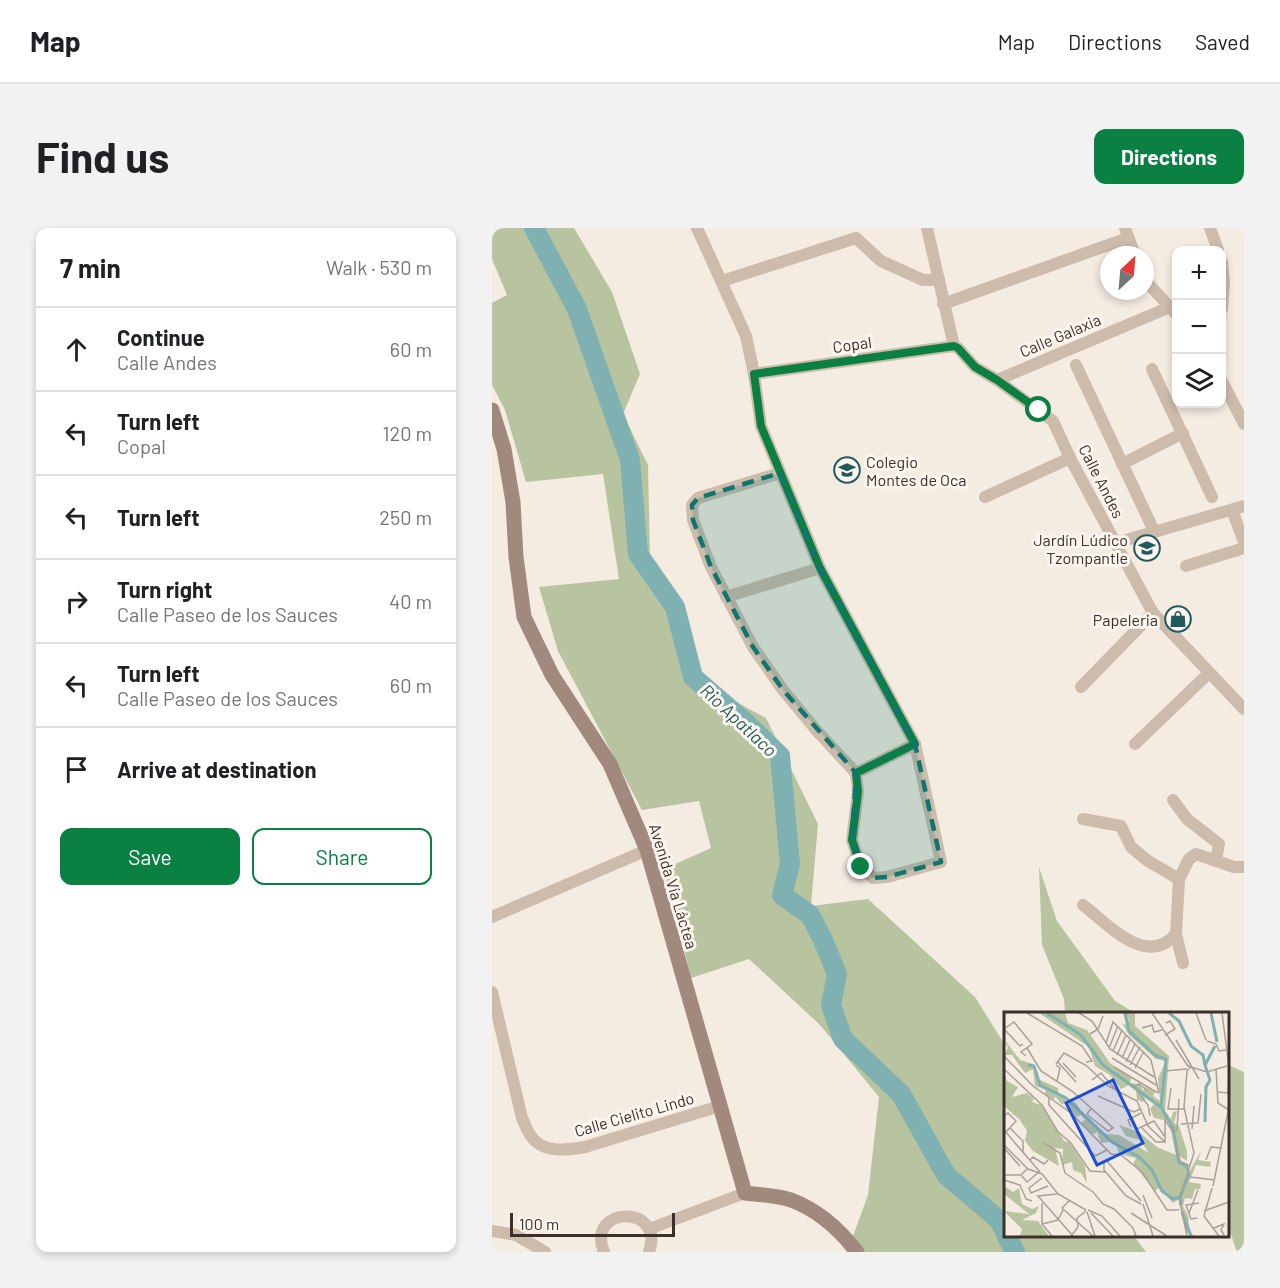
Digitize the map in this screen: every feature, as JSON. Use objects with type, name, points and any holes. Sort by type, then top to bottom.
[{"type":"street","points":[[697,228],[746,336],[761,426],[820,568],[915,744],[941,862],[887,878],[873,878],[861,867],[852,840],[858,792],[856,773],[783,690],[753,647],[707,557],[693,520],[692,505],[698,498],[780,473]]},
{"type":"street","points":[[927,228],[954,346]]},
{"type":"street","points":[[1210,228],[1217,246]]},
{"type":"street","points":[[944,304],[1127,233]]},
{"type":"street","points":[[722,281],[856,238],[881,261],[923,280],[939,280]]},
{"type":"street","points":[[1154,290],[1172,310]]},
{"type":"street","name":"Calle Galaxia","points":[[997,380],[1172,311]]},
{"type":"street","name":"Copal","points":[[754,374],[954,346]]},
{"type":"street","name":"Calle Andes","points":[[954,346],[975,367],[1049,417],[1056,425],[1070,458],[1153,613],[1244,709]]},
{"type":"street","points":[[1076,365],[1154,531]]},
{"type":"street","points":[[1152,369],[1212,497]]},
{"type":"street","points":[[1226,390],[1244,424]]},
{"type":"street","name":"Avenida Vía Láctea","points":[[492,410],[504,448],[513,502],[516,558],[524,617],[552,675],[610,764],[647,850],[745,1193]]},
{"type":"street","points":[[1122,464],[1182,433]]},
{"type":"street","points":[[985,497],[1070,458]]},
{"type":"street","points":[[1116,543],[1238,508],[1244,542]]},
{"type":"street","points":[[1186,566],[1244,548]]},
{"type":"street","points":[[726,597],[820,568]]},
{"type":"street","points":[[1081,687],[1153,613]]},
{"type":"street","points":[[1136,744],[1209,673]]},
{"type":"street","points":[[856,773],[915,744]]},
{"type":"street","points":[[1173,800],[1187,819],[1219,844],[1216,860]]},
{"type":"street","points":[[1083,819],[1121,826],[1131,847],[1148,861],[1179,879]]},
{"type":"street","points":[[492,917],[647,850]]},
{"type":"street","points":[[1183,963],[1176,934],[1179,879],[1189,859],[1196,854],[1234,867],[1244,867]]},
{"type":"street","points":[[1083,905],[1134,944],[1152,948],[1169,942],[1176,934]]},
{"type":"street","name":"Calle Cielito Lindo","points":[[492,992],[522,1118],[532,1138],[544,1146],[562,1151],[585,1148],[720,1106]]},
{"type":"street","points":[[649,1229],[745,1193],[781,1198],[799,1204],[842,1233],[857,1252]]},
{"type":"street","points":[[601,1251],[602,1233],[612,1220],[628,1215],[644,1222],[649,1229],[651,1238],[649,1252]]},
{"type":"street","points":[[492,1231],[516,1235],[545,1252]]},
{"type":"highlighted area","points":[[780,473],[820,568],[915,744],[941,862],[887,877],[873,878],[861,867],[852,840],[856,773],[783,690],[753,647],[711,567],[693,520],[692,505],[698,498]]},
{"type":"green space","points":[[492,228],[574,228],[612,292],[640,374],[623,414],[648,465],[650,559],[686,618],[703,684],[766,718],[818,824],[811,906],[868,899],[975,997],[1004,1043],[1004,1237],[1135,1237],[1146,1252],[863,1252],[853,1236],[868,1195],[879,1097],[820,1025],[749,959],[691,978],[664,869],[711,848],[699,801],[642,810],[558,651],[539,587],[619,579],[603,474],[526,482],[505,410],[492,385],[492,303],[507,295],[492,259]]},
{"type":"green space","points":[[1039,867],[1057,921],[1115,1001],[1133,1012],[1065,1012],[1064,999],[1042,945]]},
{"type":"green space","points":[[1229,1065],[1244,1072],[1244,1252],[1237,1252],[1229,1229]]},
{"type":"waterway","name":"Rio Apatlaco","points":[[534,228],[577,309],[630,460],[638,554],[675,607],[693,677],[780,756],[790,864],[782,895],[810,915],[823,940],[837,974],[831,1005],[843,1039],[901,1094],[946,1175],[999,1220],[1004,1229]]},
{"type":"waterway","name":"Rio Apatlaco","points":[[1008,1237],[1015,1252]]},
{"type":"place","name":"Colegio Montes de Oca","points":[[847,470]]},
{"type":"place","name":"Jardín Lúdico Tzompantle","points":[[1147,548]]},
{"type":"place","name":"Papeleria","points":[[1178,619]]},
{"type":"route","points":[[861,867],[852,840],[858,792],[856,773],[915,744],[820,568],[761,426],[754,374],[954,346],[975,367],[1039,410]]}]
